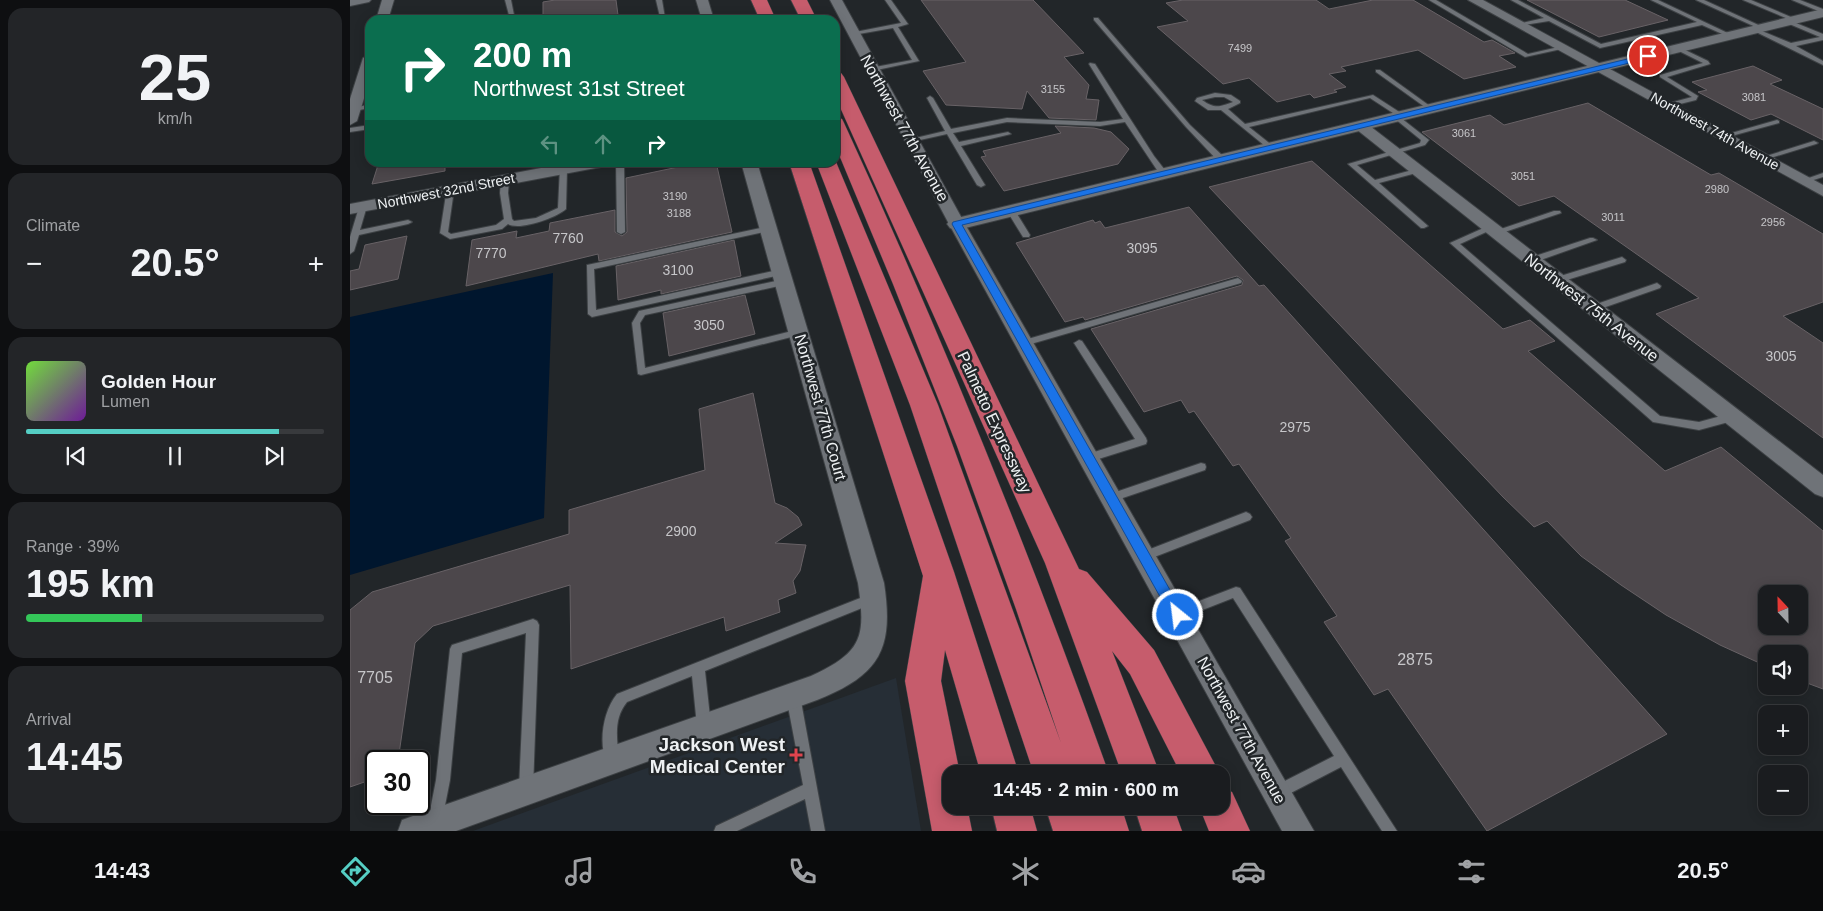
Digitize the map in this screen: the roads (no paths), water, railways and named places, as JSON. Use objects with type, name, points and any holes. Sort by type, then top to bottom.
[{"type":"highway","points":[[759,0],[766,15]]},
{"type":"highway","points":[[799,0],[806,15]]},
{"type":"highway","name":"Palmetto Expressway","points":[[840,88],[1061,564],[1138,765]]},
{"type":"highway","points":[[840,134],[885,234],[952,394],[1048,650],[1087,765]]},
{"type":"highway","points":[[801,167],[938,572],[997,765]]},
{"type":"highway","points":[[828,167],[924,405],[1050,765]]},
{"type":"highway","points":[[1061,564],[1142,662],[1195,765]]},
{"type":"highway","points":[[938,572],[923,681],[952,831]]},
{"type":"highway","points":[[1013,815],[1017,831]]},
{"type":"highway","points":[[1067,815],[1073,831]]},
{"type":"highway","points":[[1104,815],[1109,831]]},
{"type":"highway","points":[[1156,815],[1162,831]]},
{"type":"highway","points":[[1222,815],[1230,831]]},
{"type":"street","points":[[351,1],[365,0]]},
{"type":"street","points":[[384,15],[388,0]]},
{"type":"street","points":[[702,0],[706,15]]},
{"type":"street","name":"Northwest 77th Avenue","points":[[836,0],[957,224],[1299,831]]},
{"type":"street","name":"Northwest 74th Avenue","points":[[1474,0],[1823,191]]},
{"type":"street","points":[[957,224],[1679,49],[1823,12]]},
{"type":"street","points":[[352,115],[361,81]]},
{"type":"street","name":"Northwest 75th Avenue","points":[[1361,126],[1823,488]]},
{"type":"street","name":"Northwest 32nd Street","points":[[356,208],[505,180],[556,167]]},
{"type":"street","name":"Northwest 77th Court","points":[[751,167],[800,332],[873,598],[875,629],[867,653],[857,665],[844,675],[793,696]]},
{"type":"street","points":[[427,828],[526,790],[793,696]]},
{"type":"lane","points":[[508,0],[512,15]]},
{"type":"lane","points":[[660,0],[662,15]]},
{"type":"lane","points":[[853,33],[905,24],[888,0]]},
{"type":"lane","points":[[1432,0],[1527,56],[1563,48]]},
{"type":"lane","points":[[1514,0],[1600,46],[1703,23]]},
{"type":"lane","points":[[1654,0],[1731,36]]},
{"type":"lane","points":[[1700,0],[1823,63]]},
{"type":"lane","points":[[1746,0],[1823,37]]},
{"type":"lane","points":[[1795,0],[1823,12]]},
{"type":"lane","points":[[1096,19],[1188,126],[1222,160]]},
{"type":"lane","points":[[1520,25],[1549,19]]},
{"type":"lane","points":[[872,69],[916,61],[896,26]]},
{"type":"lane","points":[[1790,46],[1823,37]]},
{"type":"lane","points":[[1668,105],[1694,99],[1695,96],[1662,76],[1707,64],[1679,49]]},
{"type":"lane","points":[[1092,64],[1151,157],[1164,174]]},
{"type":"lane","points":[[1378,71],[1431,109]]},
{"type":"lane","points":[[1223,108],[1238,102],[1225,94],[1215,94],[1198,101],[1210,109],[1223,108],[1270,148]]},
{"type":"lane","points":[[1244,126],[1371,96],[1399,117],[1421,136],[1425,142],[1352,164],[1424,226]]},
{"type":"lane","points":[[930,98],[981,185]]},
{"type":"lane","points":[[352,115],[365,108]]},
{"type":"lane","points":[[911,140],[1006,120],[1100,124],[1127,120]]},
{"type":"lane","points":[[1724,136],[1777,122]]},
{"type":"lane","points":[[350,130],[365,128]]},
{"type":"lane","points":[[957,145],[1008,134]]},
{"type":"lane","points":[[1764,158],[1814,143]]},
{"type":"lane","points":[[505,180],[504,193],[508,220],[512,224],[535,222],[562,209],[556,167]]},
{"type":"lane","points":[[620,167],[621,232]]},
{"type":"lane","points":[[1374,182],[1417,170]]},
{"type":"lane","points":[[1804,180],[1823,175]]},
{"type":"lane","points":[[450,190],[444,233],[450,237],[499,227],[508,220]]},
{"type":"lane","points":[[350,251],[355,233],[356,208]]},
{"type":"lane","points":[[1011,211],[1026,235]]},
{"type":"lane","points":[[1557,213],[1473,234],[1454,243],[1562,334],[1657,419],[1699,426],[1732,417]]},
{"type":"lane","points":[[355,233],[408,222]]},
{"type":"lane","points":[[770,228],[590,267],[592,314],[783,277]]},
{"type":"lane","points":[[1532,260],[1593,240]]},
{"type":"lane","points":[[1557,280],[1622,260]]},
{"type":"lane","points":[[783,277],[642,312],[636,323],[641,372],[800,332]]},
{"type":"lane","points":[[1024,343],[1238,281]]},
{"type":"lane","points":[[1594,308],[1657,286]]},
{"type":"lane","points":[[1079,343],[1142,441],[1089,458]]},
{"type":"lane","points":[[1111,498],[1201,467]]},
{"type":"lane","points":[[1144,556],[1246,517]]},
{"type":"lane","points":[[1178,615],[1236,592],[1390,831]]},
{"type":"lane","points":[[612,760],[610,722],[614,706],[630,694],[698,670],[873,598]]},
{"type":"lane","points":[[427,828],[443,780],[456,649],[534,625],[526,790]]},
{"type":"lane","points":[[698,670],[704,728]]},
{"type":"lane","points":[[793,696],[818,831]]},
{"type":"lane","points":[[1277,792],[1343,759]]},
{"type":"lane","points":[[721,831],[810,789]]},
{"type":"water","points":[[553,273],[544,518],[350,575],[350,317]]},
{"type":"place","name":"Jackson West Medical Center","points":[[796,755]]}]
